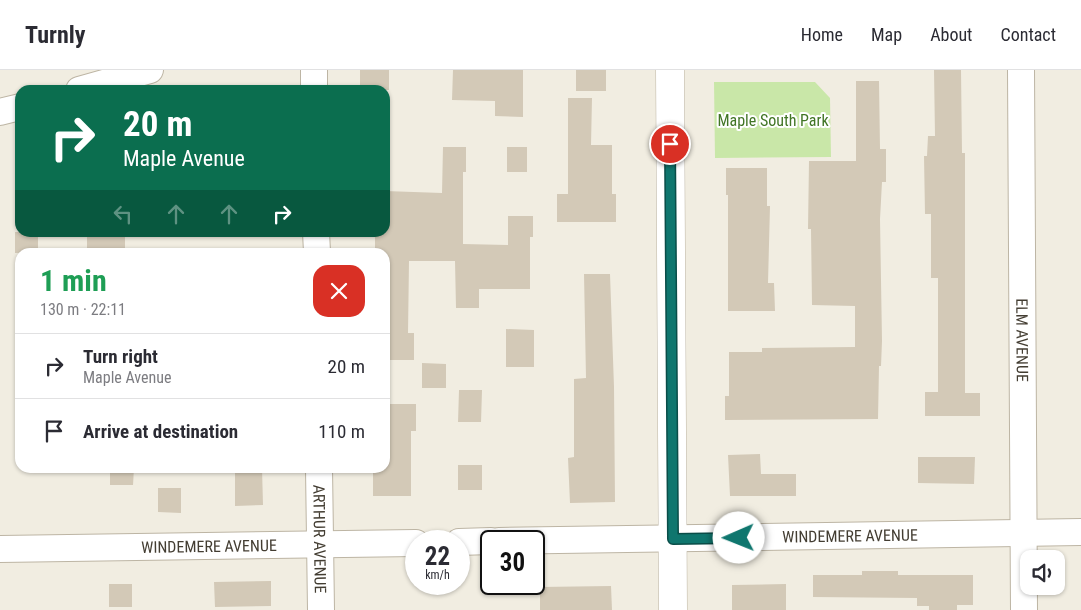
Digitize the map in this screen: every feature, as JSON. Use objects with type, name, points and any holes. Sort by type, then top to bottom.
[{"type":"street","points":[[97,85],[150,70]]},
{"type":"street","points":[[314,70],[314,85]]},
{"type":"street","points":[[670,70],[673,610]]},
{"type":"street","name":"ELM AVENUE","points":[[1021,70],[1024,610]]},
{"type":"street","points":[[0,112],[15,108]]},
{"type":"street","name":"ARTHUR AVENUE","points":[[319,473],[321,610]]},
{"type":"street","name":"WINDEMERE AVENUE","points":[[545,540],[1081,532]]},
{"type":"street","name":"WINDEMERE AVENUE","points":[[0,550],[405,543]]},
{"type":"green space","name":"Maple South Park","points":[[714,82],[815,82],[830,98],[831,157],[715,158]]},
{"type":"building","points":[[360,70],[389,70],[389,85],[360,85]]},
{"type":"building","points":[[453,70],[523,70],[523,117],[495,116],[495,101],[452,100]]},
{"type":"building","points":[[576,70],[606,70],[606,91],[576,91]]},
{"type":"building","points":[[934,70],[961,70],[962,153],[965,153],[965,393],[980,393],[980,416],[925,416],[925,392],[938,392],[938,278],[931,278],[931,214],[925,214],[924,156],[927,156],[928,136],[935,136]]},
{"type":"building","points":[[856,81],[879,81],[880,149],[886,149],[886,182],[882,182],[880,219],[882,341],[881,366],[879,366],[878,419],[725,420],[725,396],[729,396],[729,352],[762,352],[762,348],[855,347],[855,306],[812,305],[811,229],[808,229],[809,161],[856,161]]},
{"type":"building","points":[[568,98],[592,98],[591,145],[612,145],[612,194],[616,194],[616,222],[557,222],[557,194],[568,194]]},
{"type":"building","points":[[443,147],[466,147],[466,172],[463,172],[463,244],[508,245],[508,216],[533,216],[533,237],[530,237],[530,289],[479,289],[479,308],[456,308],[455,261],[409,261],[408,333],[414,333],[414,360],[390,360],[390,248],[375,248],[375,237],[390,237],[390,191],[442,193]]},
{"type":"building","points":[[507,147],[527,147],[527,172],[507,172]]},
{"type":"building","points":[[726,168],[767,168],[767,206],[770,206],[768,283],[774,283],[775,311],[728,311],[728,195],[726,195]]},
{"type":"building","points":[[15,237],[38,237],[38,248],[15,248]]},
{"type":"building","points":[[87,237],[125,237],[125,248],[87,248]]},
{"type":"building","points":[[584,274],[610,274],[614,387],[615,502],[570,503],[568,458],[574,457],[574,379],[586,378]]},
{"type":"building","points":[[506,329],[534,330],[534,367],[506,367]]},
{"type":"building","points":[[422,363],[446,364],[446,388],[422,388]]},
{"type":"building","points":[[459,390],[482,390],[481,422],[458,422]]},
{"type":"building","points":[[390,404],[416,404],[416,431],[411,431],[411,496],[373,496],[373,473],[390,473]]},
{"type":"building","points":[[760,454],[761,474],[796,474],[796,496],[730,496],[728,455]]},
{"type":"building","points":[[918,457],[975,457],[974,484],[918,483]]},
{"type":"building","points":[[458,465],[482,465],[482,490],[458,490]]},
{"type":"building","points":[[110,473],[134,473],[133,485],[110,485]]},
{"type":"building","points":[[235,473],[262,473],[263,505],[235,506]]},
{"type":"building","points":[[158,488],[181,488],[181,513],[158,512]]},
{"type":"building","points":[[862,571],[898,571],[898,575],[973,575],[973,605],[957,605],[957,610],[929,610],[929,606],[917,606],[917,598],[813,597],[813,575],[862,575]]},
{"type":"building","points":[[271,581],[271,606],[215,607],[214,582]]},
{"type":"building","points":[[109,584],[132,584],[132,607],[109,607]]},
{"type":"building","points":[[786,584],[786,610],[732,610],[732,585]]},
{"type":"building","points":[[611,586],[612,610],[540,610],[540,595],[545,595],[545,587]]},
{"type":"route","points":[[670,144],[673,539],[739,538]]}]
